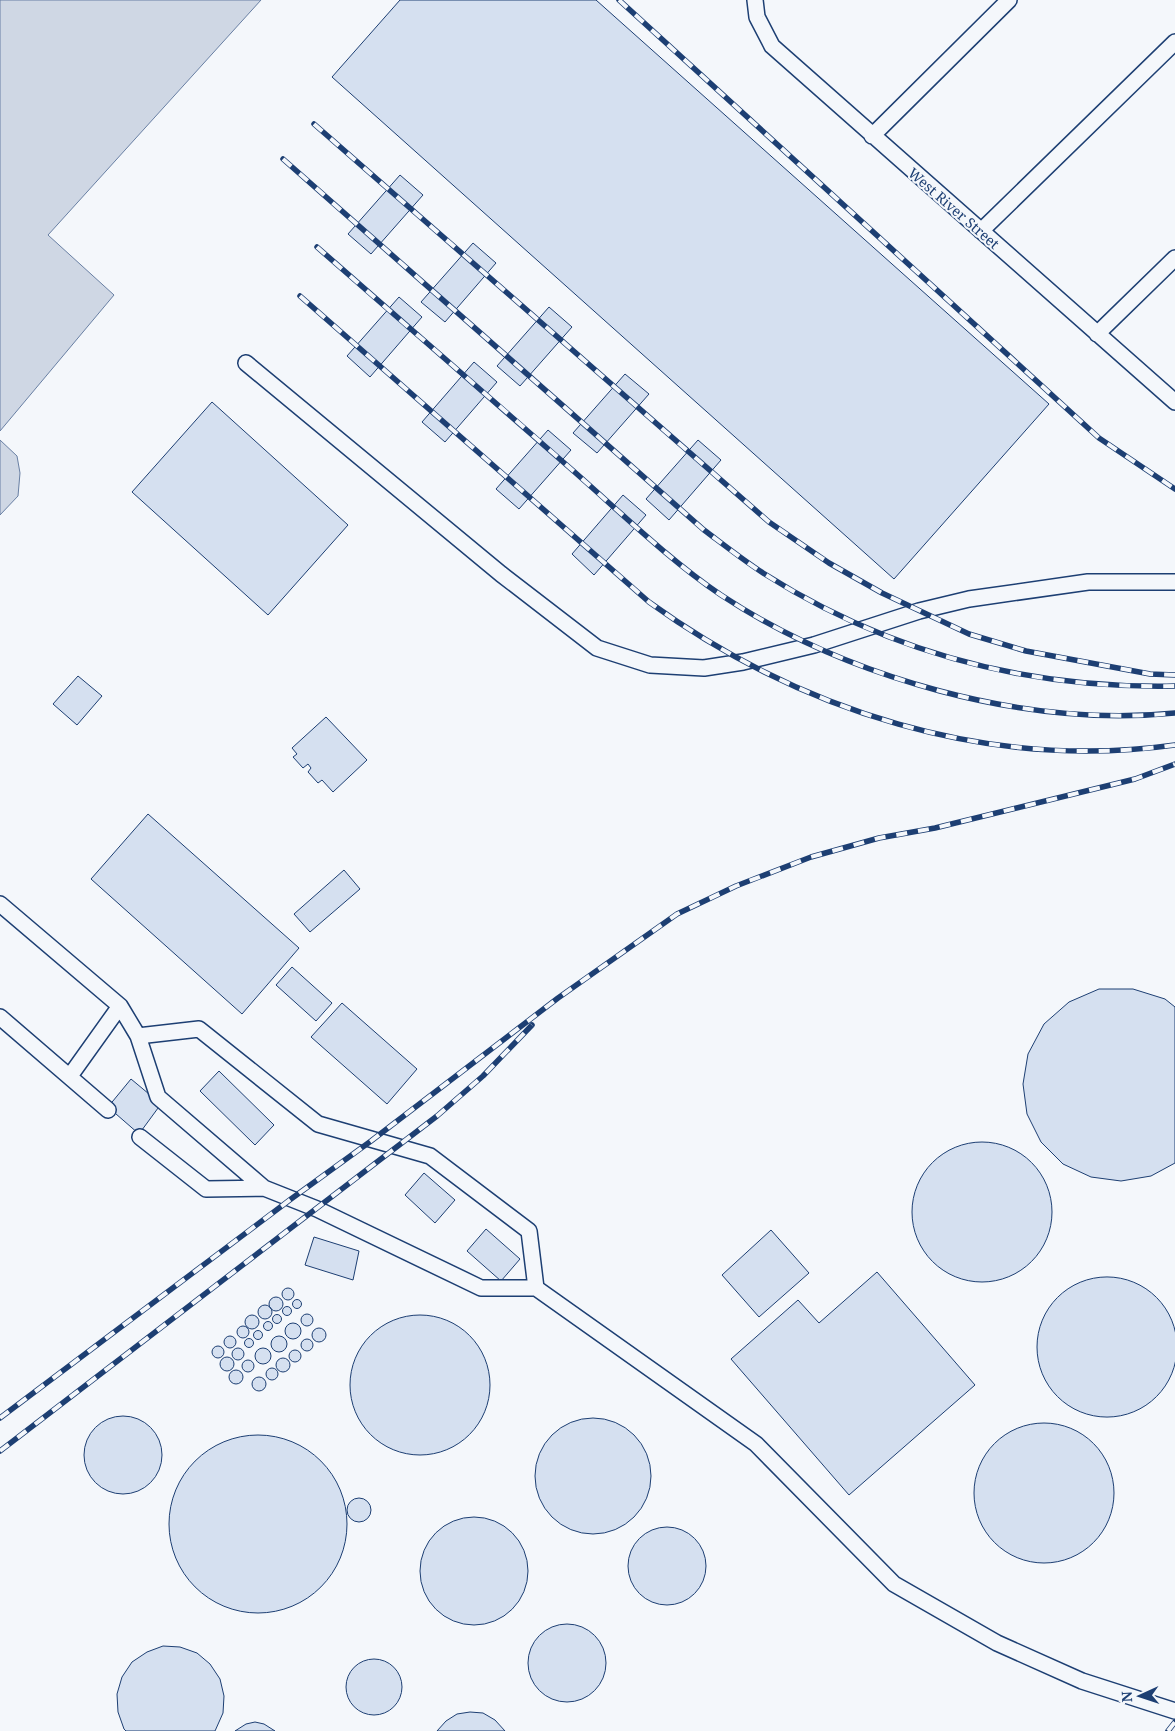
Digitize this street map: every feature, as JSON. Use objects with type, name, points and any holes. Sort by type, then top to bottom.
[{"type":"lane","name":"West River Street","points":[[755,0],[757,17],[772,46],[1175,402]]},
{"type":"lane","points":[[872,136],[1009,0]]},
{"type":"lane","points":[[981,231],[1175,42]]},
{"type":"lane","points":[[1097,334],[1175,258]]},
{"type":"lane","points":[[246,363],[501,574],[597,648],[650,665],[704,668],[743,662],[814,645],[919,611],[969,598],[1088,582],[1175,582]]},
{"type":"lane","points":[[0,904],[120,1006],[138,1036],[158,1096],[264,1188],[317,1209],[482,1288],[536,1288],[756,1444],[894,1584],[1005,1647],[1082,1681],[1175,1711]]},
{"type":"lane","points":[[70,1076],[120,1006]]},
{"type":"lane","points":[[0,1017],[108,1110]]},
{"type":"lane","points":[[138,1036],[199,1029],[318,1124],[430,1156],[529,1231],[536,1288]]},
{"type":"lane","points":[[140,1137],[206,1189],[264,1188]]},
{"type":"shaded area","points":[[0,0],[261,0],[48,235],[114,295],[0,431]]},
{"type":"shaded area","points":[[0,440],[17,456],[20,473],[18,496],[0,515]]},
{"type":"building","points":[[400,0],[596,0],[1049,404],[894,579],[332,77]]},
{"type":"building","points":[[400,175],[423,195],[371,254],[348,234]]},
{"type":"building","points":[[473,243],[496,263],[445,322],[421,302]]},
{"type":"building","points":[[399,297],[422,317],[370,377],[347,356]]},
{"type":"building","points":[[549,307],[572,327],[520,386],[497,366]]},
{"type":"building","points":[[474,362],[497,382],[445,442],[422,422]]},
{"type":"building","points":[[625,374],[649,394],[597,453],[573,433]]},
{"type":"building","points":[[212,402],[348,525],[268,615],[132,492]]},
{"type":"building","points":[[548,430],[571,450],[519,509],[496,489]]},
{"type":"building","points":[[698,440],[721,460],[669,520],[646,499]]},
{"type":"building","points":[[623,495],[646,515],[594,575],[572,554]]},
{"type":"building","points":[[78,676],[102,696],[77,725],[53,704]]},
{"type":"building","points":[[326,717],[367,760],[333,792],[322,780],[318,783],[308,772],[311,768],[308,764],[303,768],[293,757],[297,754],[292,748]]},
{"type":"building","points":[[148,814],[299,948],[242,1014],[91,879]]},
{"type":"building","points":[[344,870],[360,889],[310,932],[294,914]]},
{"type":"building","points":[[292,967],[332,1003],[316,1021],[276,985]]},
{"type":"building","points":[[1099,989],[1133,989],[1165,999],[1175,1007],[1175,1163],[1151,1176],[1121,1181],[1091,1177],[1063,1164],[1041,1142],[1027,1114],[1023,1084],[1028,1054],[1044,1024],[1069,1002]]},
{"type":"building","points":[[342,1003],[417,1069],[387,1104],[311,1037]]},
{"type":"building","points":[[219,1071],[274,1125],[255,1145],[200,1091]]},
{"type":"building","points":[[131,1079],[161,1104],[139,1134],[108,1107]]},
{"type":"building","points":[[982,1142],[996,1143],[1009,1147],[1032,1162],[1047,1185],[1051,1198],[1051,1226],[1047,1239],[1032,1262],[1009,1277],[996,1281],[982,1282],[968,1281],[955,1277],[932,1262],[917,1239],[913,1226],[912,1212],[913,1198],[917,1185],[932,1162],[955,1147],[968,1143]]},
{"type":"building","points":[[424,1173],[455,1200],[435,1223],[405,1195]]},
{"type":"building","points":[[486,1229],[520,1259],[501,1281],[467,1251]]},
{"type":"building","points":[[771,1230],[809,1273],[759,1317],[722,1275]]},
{"type":"building","points":[[314,1237],[359,1251],[353,1280],[305,1265]]},
{"type":"building","points":[[877,1272],[975,1385],[849,1495],[731,1359],[798,1300],[819,1323]]},
{"type":"building","points":[[1107,1277],[1121,1278],[1134,1282],[1157,1297],[1172,1320],[1176,1333],[1176,1361],[1172,1374],[1157,1397],[1134,1412],[1121,1416],[1107,1417],[1093,1416],[1080,1412],[1057,1397],[1042,1374],[1038,1361],[1037,1347],[1038,1333],[1042,1320],[1057,1297],[1080,1282],[1093,1278]]},
{"type":"building","points":[[290,1288],[293,1289],[293,1299],[286,1300],[283,1299],[282,1292],[283,1289]]},
{"type":"building","points":[[276,1297],[281,1299],[283,1304],[281,1309],[276,1311],[271,1309],[269,1304],[271,1299]]},
{"type":"building","points":[[297,1300],[301,1304],[297,1308],[293,1304]]},
{"type":"building","points":[[265,1305],[270,1307],[272,1312],[270,1317],[265,1319],[260,1317],[258,1312],[260,1307]]},
{"type":"building","points":[[287,1307],[291,1311],[287,1315],[283,1311]]},
{"type":"building","points":[[309,1314],[312,1315],[312,1325],[305,1326],[302,1325],[301,1318],[302,1315]]},
{"type":"building","points":[[252,1315],[257,1317],[259,1322],[257,1327],[252,1329],[247,1327],[245,1322],[247,1317]]},
{"type":"building","points":[[277,1315],[281,1319],[277,1323],[273,1319]]},
{"type":"building","points":[[420,1315],[434,1316],[447,1320],[459,1326],[470,1335],[479,1346],[485,1358],[489,1371],[489,1399],[485,1412],[479,1424],[470,1435],[459,1444],[447,1450],[434,1454],[420,1455],[406,1454],[393,1450],[381,1444],[370,1435],[361,1424],[355,1412],[351,1399],[350,1385],[351,1371],[355,1358],[361,1346],[370,1335],[381,1326],[393,1320],[406,1316]]},
{"type":"building","points":[[268,1322],[272,1326],[268,1330],[264,1326]]},
{"type":"building","points":[[290,1323],[296,1323],[301,1328],[299,1337],[290,1339],[285,1334],[285,1328]]},
{"type":"building","points":[[245,1326],[248,1327],[248,1337],[241,1338],[238,1337],[237,1330],[238,1327]]},
{"type":"building","points":[[319,1328],[324,1330],[326,1335],[324,1340],[319,1342],[314,1340],[312,1335],[314,1330]]},
{"type":"building","points":[[258,1331],[262,1335],[258,1339],[254,1335]]},
{"type":"building","points":[[232,1336],[235,1337],[235,1347],[228,1348],[225,1347],[224,1340],[225,1337]]},
{"type":"building","points":[[276,1336],[282,1336],[287,1341],[285,1350],[276,1352],[271,1347],[271,1341]]},
{"type":"building","points":[[249,1339],[253,1343],[249,1347],[245,1343]]},
{"type":"building","points":[[309,1339],[312,1340],[312,1350],[305,1351],[302,1350],[301,1343],[302,1340]]},
{"type":"building","points":[[220,1346],[223,1347],[223,1357],[216,1358],[213,1357],[212,1350],[213,1347]]},
{"type":"building","points":[[240,1348],[243,1349],[243,1359],[236,1360],[233,1359],[232,1352],[233,1349]]},
{"type":"building","points":[[260,1348],[266,1348],[271,1353],[269,1362],[260,1364],[255,1359],[255,1353]]},
{"type":"building","points":[[297,1350],[300,1351],[300,1361],[293,1362],[290,1361],[289,1354],[290,1351]]},
{"type":"building","points":[[227,1357],[232,1359],[234,1364],[232,1369],[227,1371],[222,1369],[220,1364],[222,1359]]},
{"type":"building","points":[[283,1358],[288,1360],[290,1365],[288,1370],[283,1372],[278,1370],[276,1365],[278,1360]]},
{"type":"building","points":[[250,1360],[253,1361],[253,1371],[246,1372],[243,1371],[242,1364],[243,1361]]},
{"type":"building","points":[[274,1368],[277,1369],[277,1379],[270,1380],[267,1379],[266,1372],[267,1369]]},
{"type":"building","points":[[236,1370],[241,1372],[243,1377],[241,1382],[236,1384],[231,1382],[229,1377],[231,1372]]},
{"type":"building","points":[[259,1377],[264,1379],[266,1384],[264,1389],[259,1391],[254,1389],[252,1384],[254,1379]]},
{"type":"building","points":[[115,1416],[131,1416],[145,1422],[156,1433],[162,1447],[162,1463],[156,1477],[145,1488],[131,1494],[115,1494],[101,1488],[90,1477],[84,1463],[84,1447],[90,1433],[101,1422]]},
{"type":"building","points":[[593,1418],[615,1422],[625,1427],[634,1435],[642,1444],[647,1454],[651,1476],[647,1498],[642,1508],[634,1517],[625,1525],[615,1530],[593,1534],[571,1530],[561,1525],[552,1517],[544,1508],[539,1498],[535,1476],[539,1454],[544,1444],[552,1435],[561,1427],[571,1422]]},
{"type":"building","points":[[1044,1423],[1058,1424],[1071,1428],[1083,1434],[1094,1443],[1103,1454],[1109,1466],[1113,1479],[1113,1507],[1109,1520],[1103,1532],[1094,1543],[1083,1552],[1071,1558],[1058,1562],[1044,1563],[1030,1562],[1017,1558],[1005,1552],[994,1543],[985,1532],[979,1520],[975,1507],[974,1493],[975,1479],[979,1466],[985,1454],[994,1443],[1005,1434],[1017,1428],[1030,1424]]},
{"type":"building","points":[[258,1435],[292,1442],[307,1450],[321,1461],[332,1475],[340,1490],[347,1524],[340,1558],[332,1573],[321,1587],[307,1598],[292,1606],[258,1613],[224,1606],[209,1598],[195,1587],[184,1573],[176,1558],[169,1524],[176,1490],[184,1475],[195,1461],[209,1450],[224,1442]]},
{"type":"building","points":[[359,1498],[368,1501],[371,1510],[368,1519],[359,1522],[350,1519],[347,1510],[350,1501]]},
{"type":"building","points":[[474,1517],[495,1521],[512,1533],[524,1550],[528,1571],[524,1592],[512,1609],[495,1621],[474,1625],[453,1621],[436,1609],[424,1592],[420,1571],[424,1550],[436,1533],[453,1521]]},
{"type":"building","points":[[667,1527],[682,1530],[695,1538],[703,1551],[706,1566],[703,1581],[695,1594],[682,1602],[667,1605],[652,1602],[639,1594],[631,1581],[628,1566],[631,1551],[639,1538],[652,1530]]},
{"type":"building","points":[[567,1624],[582,1627],[595,1635],[603,1648],[606,1663],[603,1678],[595,1691],[582,1699],[567,1702],[552,1699],[539,1691],[531,1678],[528,1663],[531,1648],[539,1635],[552,1627]]},
{"type":"building","points":[[163,1646],[180,1647],[197,1653],[210,1664],[220,1679],[224,1696],[223,1713],[215,1731],[126,1731],[124,1729],[118,1712],[117,1694],[122,1677],[132,1662],[147,1652]]},
{"type":"building","points":[[374,1659],[385,1661],[394,1667],[400,1676],[402,1687],[400,1698],[394,1707],[385,1713],[374,1715],[363,1713],[354,1707],[348,1698],[346,1687],[348,1676],[354,1667],[363,1661]]},
{"type":"building","points":[[483,1713],[495,1720],[505,1731],[437,1731],[446,1721],[457,1714]]},
{"type":"building","points":[[255,1722],[264,1724],[275,1731],[235,1731],[246,1724]]},
{"type":"railway","points":[[619,0],[1099,438],[1175,489]]},
{"type":"railway","points":[[314,124],[769,522],[829,563],[882,593],[969,634],[1026,651],[1150,674],[1175,675]]},
{"type":"railway","points":[[283,159],[704,530],[763,573],[811,601],[860,625],[910,645],[961,661],[1013,673],[1066,681],[1120,685],[1175,686]]},
{"type":"railway","points":[[317,247],[682,566],[721,595],[771,625],[824,651],[880,673],[939,691],[999,704],[1058,713],[1118,716],[1175,713]]},
{"type":"railway","points":[[300,296],[649,602],[707,641],[769,674],[832,702],[898,724],[966,740],[1035,749],[1105,751],[1175,745]]},
{"type":"railway","points":[[0,1418],[371,1141],[558,998],[677,914],[736,886],[811,857],[879,838],[935,828],[1135,779],[1175,764]]},
{"type":"railway","points":[[0,1451],[437,1116],[483,1076],[532,1025]]},
{"type":"railway","points":[[1168,1731],[1175,1722]]}]
